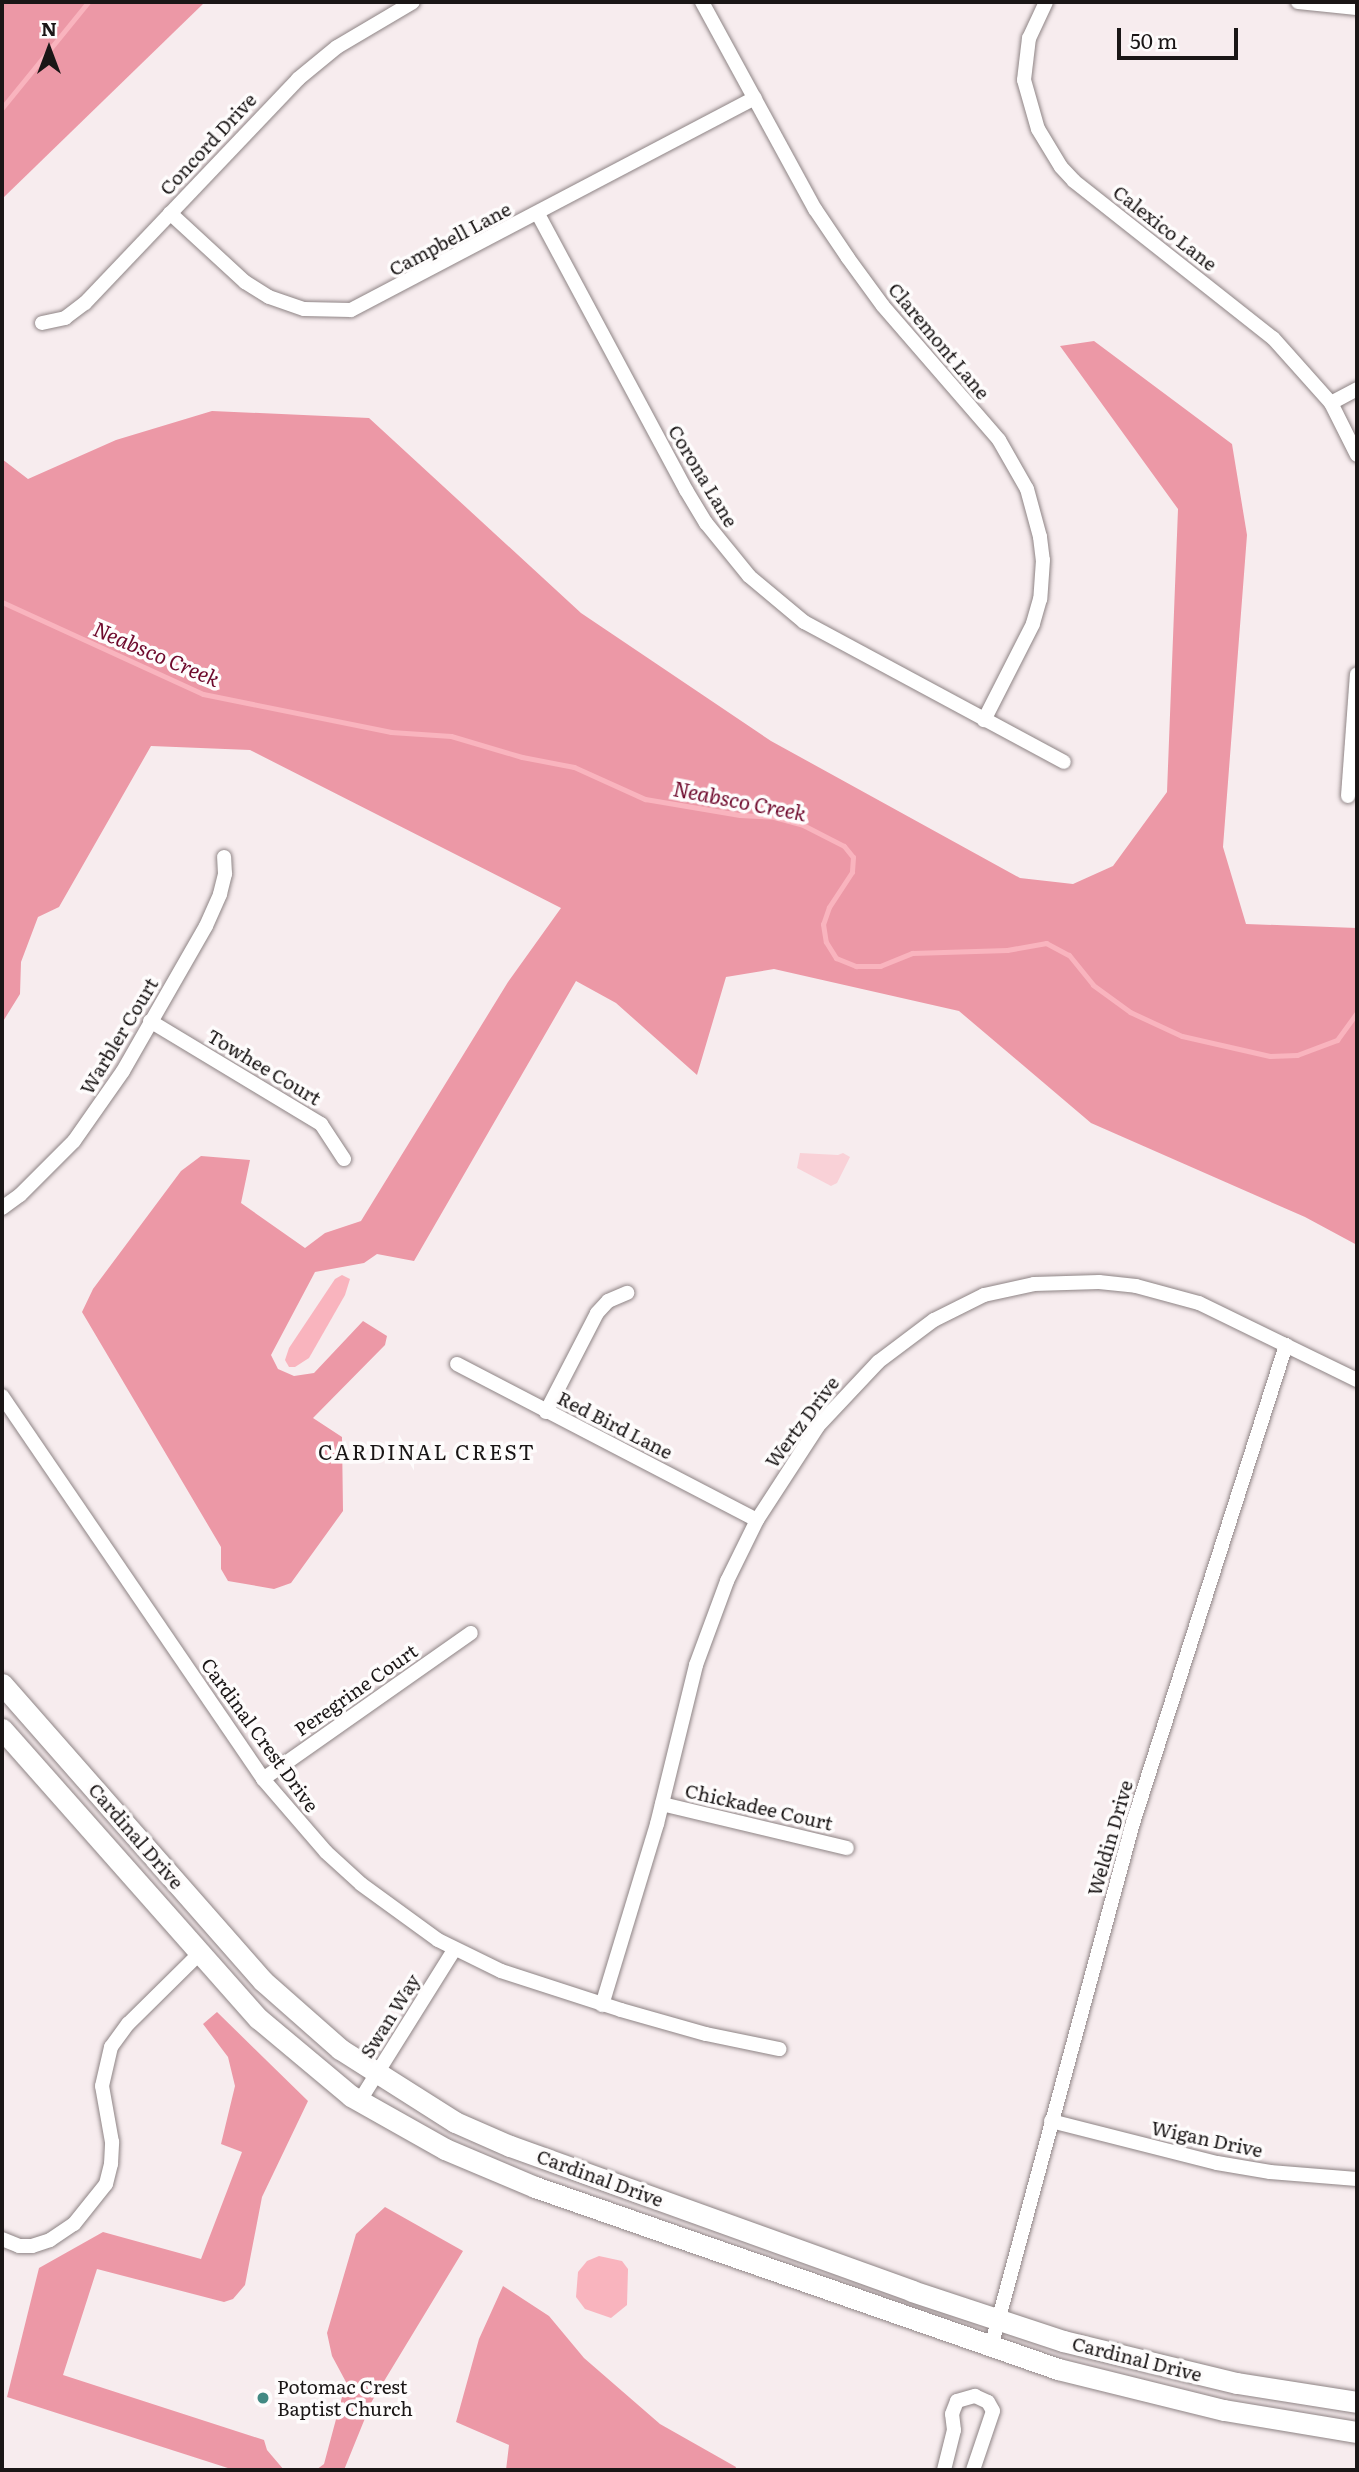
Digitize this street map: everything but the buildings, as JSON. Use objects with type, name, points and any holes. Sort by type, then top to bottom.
[{"type":"main road","name":"Cardinal Drive","points":[[2,1684],[245,1962],[312,2026],[376,2075],[455,2122],[510,2146],[999,2320],[1135,2360],[1237,2383],[1357,2402]]},
{"type":"main road","name":"Cardinal Drive","points":[[2,1729],[259,2019],[299,2056],[359,2102],[434,2144],[498,2173],[991,2347],[1125,2387],[1224,2410],[1357,2432]]},
{"type":"street","name":"Concord Drive","points":[[42,323],[65,318],[85,303],[298,79],[337,47],[413,2]]},
{"type":"street","name":"Claremont Lane","points":[[702,2],[815,209],[898,324],[999,440],[1027,489],[1040,537],[1043,560],[1040,599],[1028,633],[984,720]]},
{"type":"street","name":"Calexico Lane","points":[[1046,2],[1029,37],[1024,80],[1038,129],[1061,167],[1074,181],[1264,330],[1304,369],[1331,402],[1357,454]]},
{"type":"street","points":[[1298,2],[1357,8]]},
{"type":"street","name":"Campbell Lane","points":[[170,213],[259,292],[291,306],[336,312],[361,307],[755,98]]},
{"type":"street","name":"Corona Lane","points":[[538,214],[686,491],[706,523],[742,569],[783,608],[804,622],[1064,762]]},
{"type":"street","points":[[1331,402],[1357,389]]},
{"type":"street","points":[[1348,796],[1357,674]]},
{"type":"street","name":"Warbler Court","points":[[2,1208],[20,1195],[74,1141],[106,1098],[206,926],[220,894],[225,874],[224,857]]},
{"type":"street","name":"Towhee Court","points":[[150,1021],[321,1124],[344,1159]]},
{"type":"street","name":"Wertz Drive","points":[[602,2005],[662,1804],[708,1627],[757,1520],[818,1426],[871,1368],[934,1320],[984,1295],[1063,1282],[1136,1286],[1199,1303],[1357,1380]]},
{"type":"street","points":[[547,1412],[597,1313],[608,1301],[627,1293]]},
{"type":"street","name":"Weldin Drive","points":[[991,2347],[1133,1823],[1286,1345]]},
{"type":"street","name":"Red Bird Lane","points":[[457,1364],[757,1520]]},
{"type":"street","name":"Cardinal Crest Drive","points":[[2,1396],[263,1779],[326,1852],[361,1884],[398,1913],[454,1950],[501,1971],[602,2005],[706,2034],[779,2049]]},
{"type":"street","name":"Peregrine Court","points":[[263,1779],[471,1633]]},
{"type":"street","name":"Chickadee Court","points":[[662,1804],[847,1848]]},
{"type":"street","name":"Swan Way","points":[[359,2102],[454,1950]]},
{"type":"street","points":[[2,2239],[19,2246],[32,2246],[50,2240],[74,2224],[106,2184],[111,2164],[112,2142],[102,2086],[111,2047],[128,2024],[199,1954]]},
{"type":"street","name":"Wigan Drive","points":[[1051,2121],[1217,2163],[1270,2172],[1357,2179]]},
{"type":"street","points":[[944,2470],[954,2430],[952,2414],[957,2401],[975,2396],[988,2402],[993,2411],[973,2470]]},
{"type":"shaded area","points":[[2,2],[205,2],[2,199]]},
{"type":"shaded area","points":[[1094,341],[1232,444],[1247,535],[1223,847],[1246,924],[1357,928],[1357,1245],[1305,1217],[1091,1123],[959,1011],[774,969],[726,977],[697,1075],[616,1003],[576,981],[414,1261],[377,1254],[364,1263],[315,1272],[271,1355],[278,1369],[294,1376],[314,1373],[363,1321],[387,1336],[385,1345],[313,1418],[342,1437],[343,1511],[291,1583],[274,1589],[228,1581],[221,1569],[221,1547],[82,1312],[93,1289],[181,1171],[201,1156],[250,1160],[241,1203],[305,1248],[325,1233],[361,1221],[508,982],[561,908],[250,750],[151,746],[59,907],[38,917],[21,962],[20,994],[2,1023],[2,459],[28,479],[116,440],[212,411],[369,418],[581,613],[771,741],[1020,878],[1073,884],[1113,866],[1167,792],[1178,509],[1060,346]]},
{"type":"shaded area","points":[[800,1153],[843,1153],[850,1157],[837,1183],[831,1186],[797,1168]]},
{"type":"shaded area","points":[[342,1275],[350,1279],[345,1295],[309,1358],[295,1367],[289,1367],[285,1360],[289,1348],[335,1279]]},
{"type":"shaded area","points":[[217,2012],[308,2101],[262,2197],[245,2285],[233,2299],[224,2302],[97,2269],[63,2375],[264,2440],[267,2450],[284,2470],[234,2470],[7,2397],[39,2268],[103,2232],[201,2259],[242,2152],[221,2144],[235,2086],[228,2057],[203,2024]]},
{"type":"shaded area","points":[[385,2207],[463,2251],[372,2401],[344,2470],[316,2470],[324,2464],[346,2382],[332,2356],[327,2333],[356,2234]]},
{"type":"shaded area","points":[[599,2256],[622,2261],[628,2269],[627,2305],[611,2318],[585,2309],[576,2297],[578,2272],[587,2261]]},
{"type":"shaded area","points":[[503,2286],[549,2316],[584,2358],[660,2424],[736,2467],[735,2470],[506,2470],[509,2445],[456,2422],[479,2339]]},
{"type":"waterway","name":"Neabsco Creek","points":[[2,108],[88,2]]},
{"type":"waterway","name":"Neabsco Creek","points":[[2,602],[203,694],[391,732],[451,736],[522,757],[574,767],[645,799],[740,815],[774,817],[801,824],[844,846],[853,857],[852,872],[829,907],[823,924],[826,942],[836,958],[856,966],[880,966],[912,953],[1007,950],[1046,943],[1069,955],[1093,985],[1130,1012],[1182,1036],[1270,1056],[1297,1055],[1337,1040],[1357,1012]]},
{"type":"place","name":"Potomac Crest Baptist Church","points":[[263,2398]]},
{"type":"district","name":"CARDINAL CREST","points":[[427,1451]]}]
